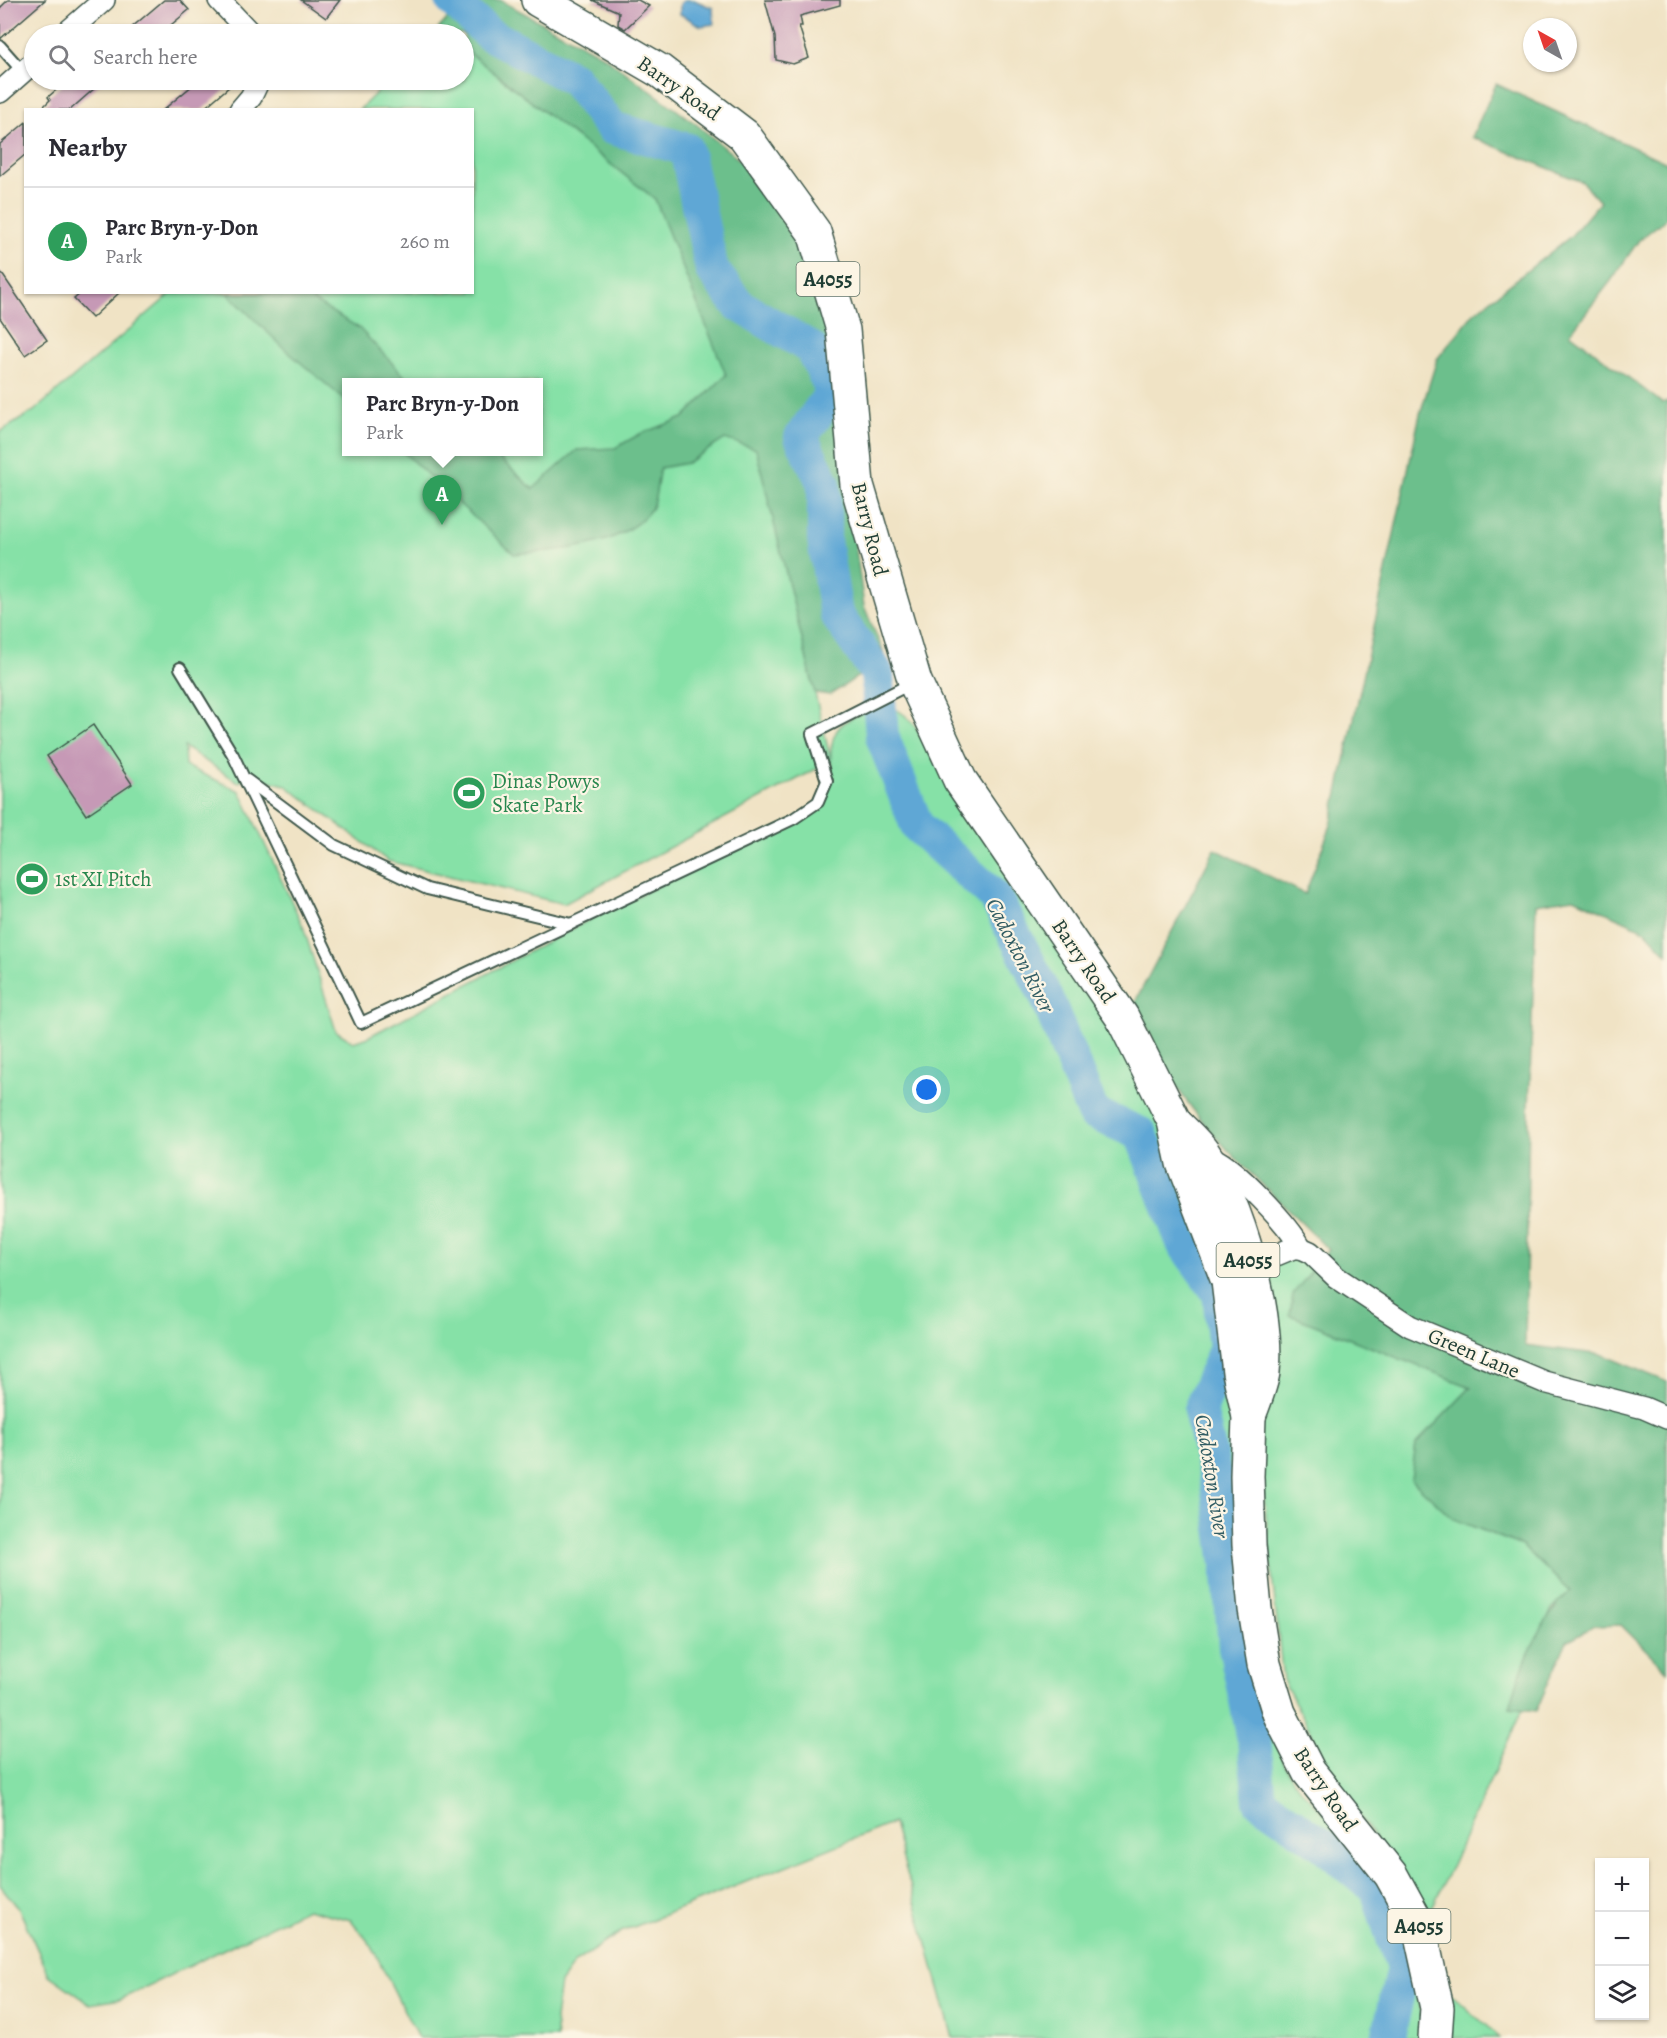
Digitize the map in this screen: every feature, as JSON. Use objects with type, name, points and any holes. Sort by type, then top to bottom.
[{"type":"main road","name":"Barry Road","points":[[538,0],[660,71],[744,135],[814,232],[843,330],[857,485],[914,682],[960,780],[1122,1017],[1174,1121],[1183,1163],[1253,1278],[1262,1326],[1263,1373],[1249,1417]]},
{"type":"main road","name":"Barry Road","points":[[1174,1121],[1203,1154],[1222,1225],[1239,1372],[1249,1417],[1247,1476],[1249,1545],[1255,1610],[1264,1664],[1280,1713],[1309,1772],[1391,1875],[1419,1926],[1437,2008],[1435,2038]]},
{"type":"street","points":[[76,24],[104,0]]},
{"type":"street","points":[[219,0],[242,24]]},
{"type":"street","points":[[0,92],[24,71]]},
{"type":"street","points":[[242,108],[254,90]]},
{"type":"street","name":"Green Lane","points":[[1203,1154],[1219,1161],[1261,1200],[1296,1237],[1301,1248],[1310,1252],[1336,1277],[1410,1326],[1544,1382],[1644,1408],[1667,1418]]},
{"type":"street","points":[[1222,1225],[1248,1202],[1261,1200]]},
{"type":"street","points":[[1253,1278],[1269,1258],[1293,1248],[1301,1248]]},
{"type":"lane","points":[[0,46],[24,63]]},
{"type":"lane","points":[[180,668],[233,755],[361,1023],[793,819],[818,802],[827,781],[812,734],[914,682]]},
{"type":"lane","points":[[244,778],[334,844],[427,889],[571,924]]},
{"type":"green space","points":[[465,0],[500,0],[603,56],[696,124],[759,176],[827,289],[841,444],[864,606],[886,658],[830,695],[815,693],[756,449],[725,439],[687,463],[660,468],[655,500],[651,509],[638,522],[607,540],[570,549],[514,554],[407,456],[497,456],[533,489],[577,450],[615,448],[640,434],[683,418],[726,375],[655,199],[474,57],[474,24],[443,24]]},
{"type":"green space","points":[[474,57],[655,199],[757,449],[831,761],[832,741],[840,726],[846,721],[879,708],[897,710],[907,717],[1115,1026],[1161,1124],[1229,1314],[1278,1747],[1295,1782],[1357,1851],[1389,1899],[1410,1950],[1416,1977],[1422,2038],[953,2038],[893,1823],[621,1932],[575,1962],[560,1983],[555,2019],[557,2038],[418,2038],[371,1945],[351,1920],[307,1909],[121,1999],[90,2004],[49,1975],[19,1909],[0,1885],[0,432],[34,411],[171,294],[474,294],[474,108],[361,108],[379,90],[474,90]],"holes":[[[184,747],[238,782],[255,777],[285,785],[388,861],[564,904],[831,761],[831,776],[825,797],[818,808],[606,911],[366,1038],[353,1042],[336,1031],[303,926],[240,791],[185,766]]]},
{"type":"green space","points":[[1496,84],[1667,163],[1667,218],[1639,240],[1570,333],[1662,403],[1667,401],[1667,954],[1645,930],[1574,898],[1536,904],[1529,1109],[1525,1345],[1603,1355],[1667,1382],[1667,1671],[1621,1625],[1594,1626],[1567,1641],[1536,1711],[1510,1708],[1532,1645],[1549,1616],[1570,1591],[1522,1546],[1454,1519],[1411,1479],[1416,1444],[1471,1387],[1290,1315],[1293,1294],[1328,1250],[1234,1157],[1199,1117],[1169,1074],[1135,1002],[1215,849],[1305,894],[1331,825],[1420,414],[1437,359],[1474,313],[1571,236],[1600,202],[1582,182],[1472,137]]},
{"type":"green space","points":[[228,294],[308,294],[312,300],[359,328],[406,378],[342,378],[342,398],[288,352]]},
{"type":"green space","points":[[1294,1257],[1315,1266],[1291,1315],[1471,1387],[1416,1444],[1454,1519],[1522,1546],[1570,1591],[1552,1609],[1510,1707],[1523,1709],[1428,1917],[1340,1787],[1283,1680],[1259,1449],[1266,1281],[1274,1264]]},
{"type":"green space","points":[[1451,1994],[1500,2038],[1449,2038]]},
{"type":"water","points":[[684,0],[694,0],[713,8],[714,24],[701,26],[680,14],[680,4]]},
{"type":"building","points":[[8,0],[45,0],[0,39],[0,8]]},
{"type":"building","points":[[164,0],[180,0],[189,10],[172,24],[136,24]]},
{"type":"building","points":[[301,0],[340,0],[326,18]]},
{"type":"building","points":[[592,0],[638,0],[649,6],[625,29],[618,25],[619,12]]},
{"type":"building","points":[[765,0],[840,0],[840,5],[800,16],[802,26],[799,26],[809,58],[793,64],[776,60],[775,37]]},
{"type":"building","points":[[56,90],[93,90],[72,108],[42,108],[50,100],[48,97]]},
{"type":"building","points":[[187,90],[225,90],[204,108],[165,108]]},
{"type":"building","points":[[24,124],[24,156],[0,176],[0,144]]},
{"type":"building","points":[[0,271],[47,340],[25,355],[0,318]]},
{"type":"building","points":[[80,294],[118,294],[92,318],[74,299]]},
{"type":"building","points":[[93,725],[132,784],[86,815],[47,756]]},
{"type":"waterway","name":"Cadoxton River","points":[[452,0],[489,34],[574,79],[612,128],[686,149],[712,270],[739,305],[811,348],[833,391],[801,437],[824,484],[824,540],[836,614],[877,673],[882,736],[917,826],[995,897],[1046,996],[1093,1113],[1141,1134],[1183,1243],[1219,1293],[1225,1350],[1200,1410],[1217,1484],[1228,1564],[1235,1647],[1254,1740],[1260,1801],[1322,1844],[1377,1890],[1403,1968],[1388,2038]]},
{"type":"place","name":"Parc Bryn-y-Don","points":[[442,525]]},
{"type":"place","name":"Dinas Powys Skate Park","points":[[469,793]]},
{"type":"place","name":"1st XI Pitch","points":[[32,879]]}]
